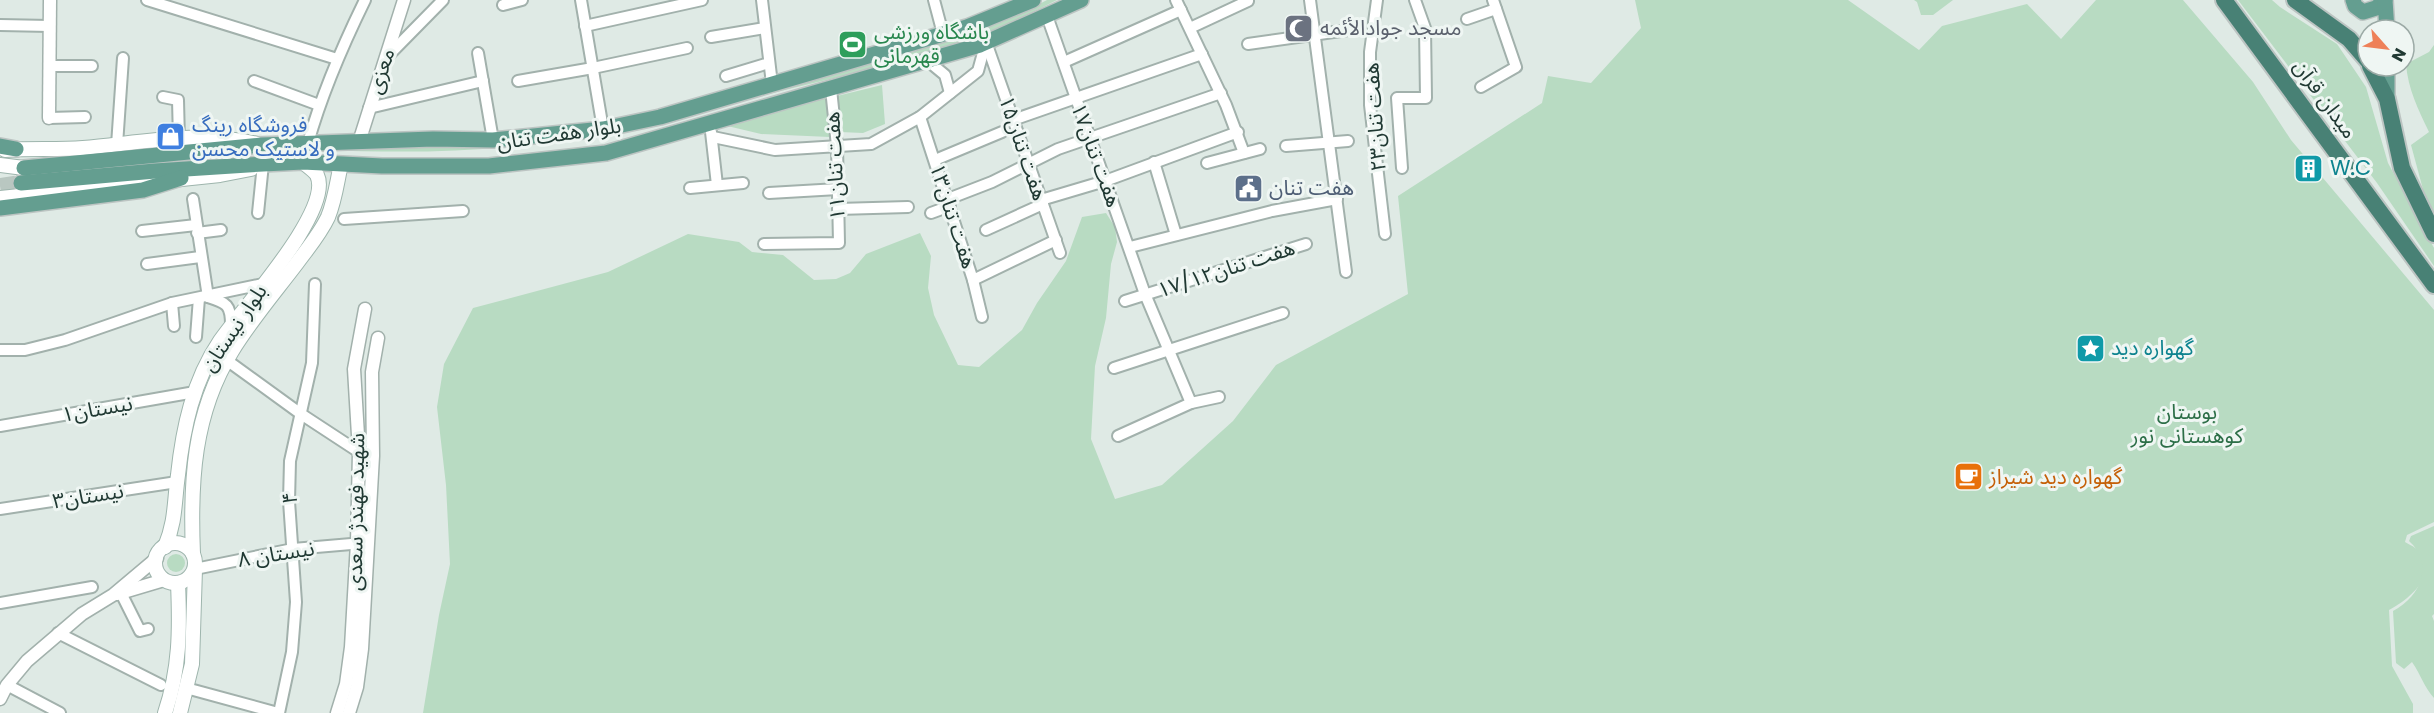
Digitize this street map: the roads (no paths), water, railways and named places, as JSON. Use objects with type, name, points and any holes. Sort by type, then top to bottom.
[{"type":"highway","name":"میدان قرآن","points":[[2224,0],[2433,283]]},
{"type":"highway","points":[[2295,0],[2356,45]]},
{"type":"highway","name":"میدان قرآن","points":[[2376,78],[2387,99],[2402,168],[2434,234]]},
{"type":"main road","name":"بلوار هفت تنان","points":[[24,168],[262,145],[433,139],[493,140],[603,129],[660,117],[967,27],[1033,0]]},
{"type":"main road","name":"بلوار هفت تنان","points":[[19,195],[155,171],[303,162],[489,166],[606,153],[710,130],[831,89],[928,61],[986,42],[1081,0]]},
{"type":"main road","points":[[2353,0],[2355,6],[2363,12],[2376,8],[2385,0]]},
{"type":"main road","points":[[2385,0],[2386,18]]},
{"type":"main road","points":[[885,51],[891,72]]},
{"type":"main road","points":[[2387,78],[2387,99]]},
{"type":"main road","points":[[0,146],[45,150],[178,140],[235,139],[262,145]]},
{"type":"main road","points":[[0,151],[16,149]]},
{"type":"main road","points":[[303,162],[316,174],[318,182]]},
{"type":"main road","points":[[0,196],[143,190],[181,178],[246,172],[263,164]]},
{"type":"main road","name":"بلوار نیستان","points":[[193,554],[191,503],[196,446],[202,416],[211,392],[232,350],[319,234],[334,203],[341,164]]},
{"type":"main road","points":[[0,165],[24,168]]},
{"type":"main road","points":[[318,182],[321,174],[330,172],[336,186]]},
{"type":"main road","name":"بلوار نیستان","points":[[161,552],[173,526],[181,446],[195,392],[208,362],[231,325],[299,236],[313,213],[318,196],[318,182]]},
{"type":"main road","points":[[0,208],[19,195]]},
{"type":"main road","points":[[165,713],[178,662],[180,635],[171,581],[157,570],[161,552],[177,544],[184,545],[193,554],[195,569],[192,664],[180,713]]},
{"type":"main road","points":[[171,581],[188,578],[195,569]]},
{"type":"street","points":[[50,0],[49,118],[85,117]]},
{"type":"street","points":[[147,0],[337,59]]},
{"type":"street","points":[[308,143],[319,105],[337,59],[364,0]]},
{"type":"street","name":"معزی","points":[[359,142],[404,0]]},
{"type":"street","points":[[385,59],[443,0]]},
{"type":"street","points":[[503,5],[522,0]]},
{"type":"street","points":[[581,0],[603,129]]},
{"type":"street","points":[[585,26],[685,1],[702,0]]},
{"type":"street","points":[[762,0],[772,84]]},
{"type":"street","points":[[934,0],[943,34]]},
{"type":"street","points":[[1310,0],[1346,272]]},
{"type":"street","name":"هفت تنان۲۳","points":[[1377,0],[1370,52],[1370,105],[1385,234]]},
{"type":"street","points":[[1402,168],[1396,98],[1426,98],[1425,28],[1415,0]]},
{"type":"street","points":[[1190,28],[1248,1]]},
{"type":"street","points":[[1467,19],[1494,4],[1516,67],[1481,87]]},
{"type":"street","points":[[1064,62],[1119,38],[1178,5],[1221,93],[1238,132],[1244,153]]},
{"type":"street","name":"هفت تنان۱۷","points":[[1047,16],[1146,295],[1191,403]]},
{"type":"street","points":[[0,25],[50,26]]},
{"type":"street","points":[[711,37],[765,28]]},
{"type":"street","points":[[1248,44],[1354,29]]},
{"type":"street","points":[[717,185],[710,130],[775,150],[871,144],[920,117],[978,71],[986,42]]},
{"type":"street","name":"هفت تنان۱۵","points":[[986,42],[1060,253]]},
{"type":"street","points":[[518,81],[687,48]]},
{"type":"street","points":[[478,53],[493,140]]},
{"type":"street","points":[[1013,120],[1202,54]]},
{"type":"street","points":[[117,145],[123,58]]},
{"type":"street","points":[[928,61],[945,75],[950,93]]},
{"type":"street","points":[[726,76],[769,63]]},
{"type":"street","points":[[50,66],[92,66]]},
{"type":"street","points":[[254,81],[319,105]]},
{"type":"street","points":[[369,108],[483,81]]},
{"type":"street","name":"هفت تنان۱۱","points":[[764,244],[839,243],[837,146],[831,89]]},
{"type":"street","points":[[931,213],[1058,149],[1221,93]]},
{"type":"street","points":[[163,97],[178,100],[178,140]]},
{"type":"street","name":"۱۳هفت تنان","points":[[920,117],[973,279],[982,317]]},
{"type":"street","points":[[935,160],[1002,132]]},
{"type":"street","points":[[986,230],[1042,202],[1238,132]]},
{"type":"street","points":[[1286,146],[1348,141]]},
{"type":"street","points":[[1207,163],[1260,149]]},
{"type":"street","points":[[1154,162],[1176,235]]},
{"type":"street","points":[[258,213],[263,164]]},
{"type":"street","points":[[690,188],[743,183]]},
{"type":"street","points":[[769,193],[838,189]]},
{"type":"street","points":[[193,199],[203,297],[195,338]]},
{"type":"street","points":[[1130,247],[1272,211],[1336,199]]},
{"type":"street","points":[[838,208],[908,207]]},
{"type":"street","points":[[344,219],[463,211]]},
{"type":"street","points":[[142,231],[220,230]]},
{"type":"street","points":[[973,279],[1056,240]]},
{"type":"street","name":"۱۷/۱۲هفت تنان","points":[[1125,301],[1306,244]]},
{"type":"street","points":[[147,264],[200,257]]},
{"type":"street","points":[[0,350],[25,350],[65,340],[172,303],[263,284]]},
{"type":"street","name":"۴","points":[[278,713],[292,652],[296,602],[289,501],[290,461],[312,363],[315,284]]},
{"type":"street","points":[[203,297],[224,302],[231,311],[231,325]]},
{"type":"street","points":[[172,303],[174,326]]},
{"type":"street","name":"شهید فهندژ سعدی","points":[[349,713],[357,687],[362,649],[363,543],[354,369],[364,309]]},
{"type":"street","points":[[1114,368],[1282,313]]},
{"type":"street","name":"شهید فهندژ سعدی","points":[[337,713],[346,684],[373,456],[372,372],[378,338]]},
{"type":"street","points":[[232,364],[359,452]]},
{"type":"street","name":"۱نیستان","points":[[0,426],[195,392]]},
{"type":"street","points":[[1118,436],[1191,403],[1219,397]]},
{"type":"street","name":"۳نیستان","points":[[0,509],[177,482]]},
{"type":"street","name":"نیستان ۸","points":[[195,569],[293,549],[363,543]]},
{"type":"street","points":[[0,699],[7,685],[27,662],[58,633],[82,614],[117,594],[161,552]]},
{"type":"street","points":[[117,594],[171,581]]},
{"type":"street","points":[[0,603],[92,587]]},
{"type":"street","points":[[117,594],[140,632],[148,629]]},
{"type":"street","points":[[58,633],[161,685]]},
{"type":"street","points":[[7,685],[60,713]]},
{"type":"street","points":[[186,688],[278,713]]},
{"type":"tunnel","points":[[0,186],[21,183]]},
{"type":"place","name":"مسجد جوادالأئمه","points":[[1299,28]]},
{"type":"place","name":"باشگاه ورزشی قهرمانی","points":[[853,44]]},
{"type":"place","name":"فروشگاه رینگ و لاستیک محسن","points":[[171,137]]},
{"type":"place","name":"W.C","points":[[2309,168]]},
{"type":"place","name":"هفت تنان","points":[[1248,188]]},
{"type":"place","name":"گهواره دید","points":[[2090,348]]},
{"type":"place","name":"گهواره دید شیراز","points":[[1968,477]]},
{"type":"park label","name":"بوستان کوهستانی نور","points":[[2187,424]]}]
